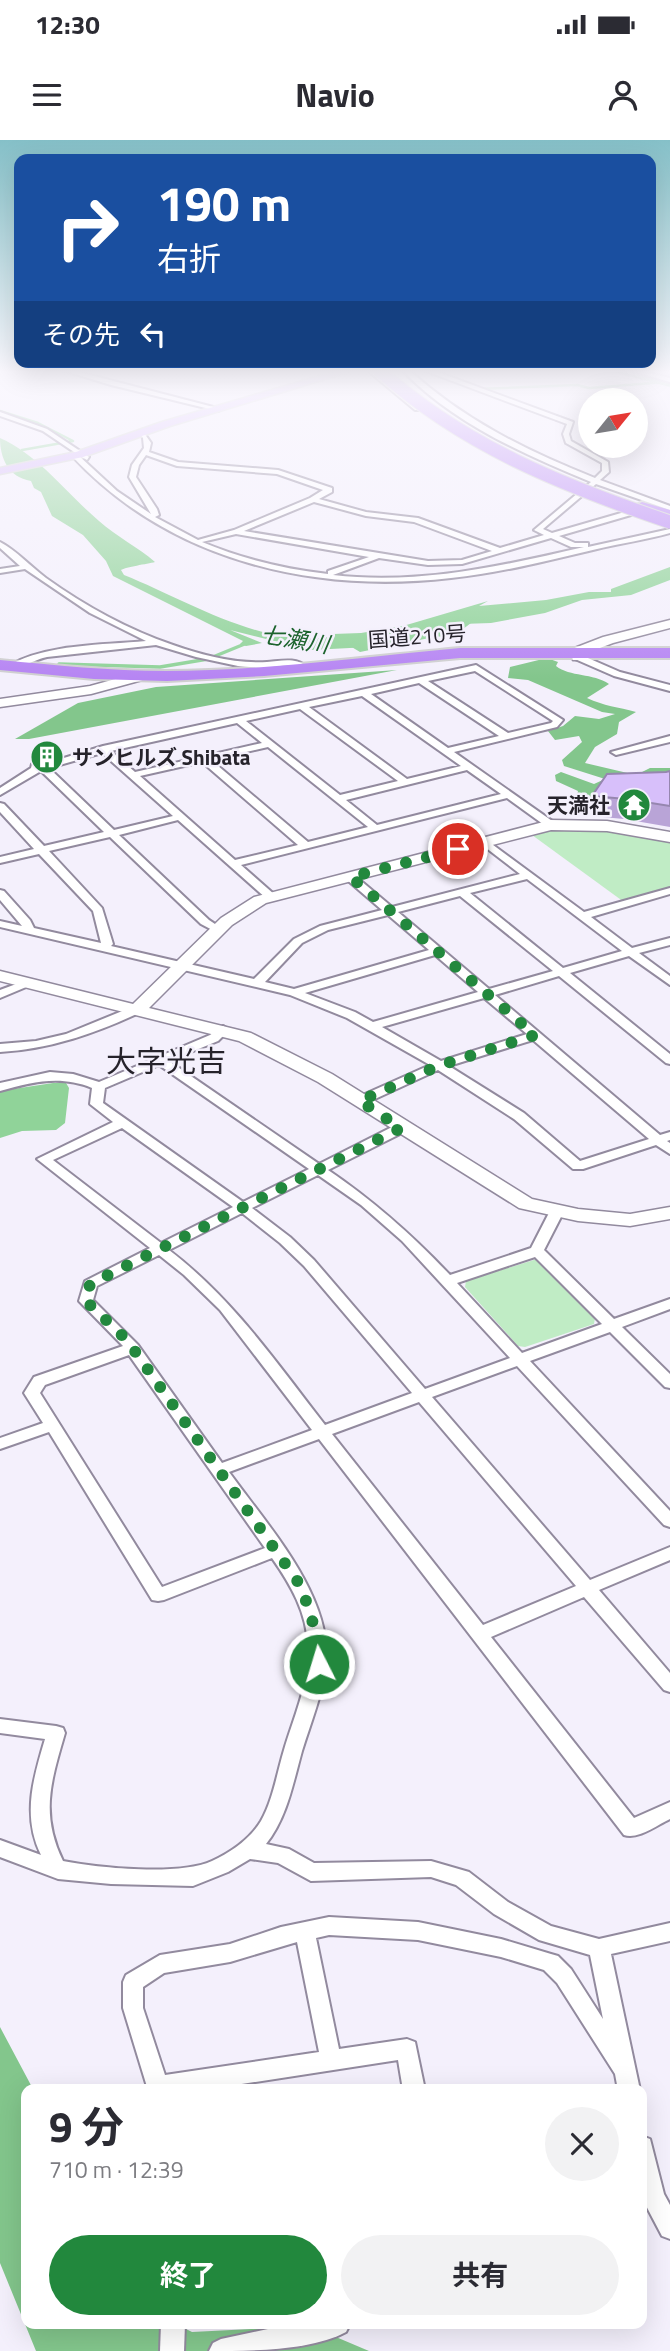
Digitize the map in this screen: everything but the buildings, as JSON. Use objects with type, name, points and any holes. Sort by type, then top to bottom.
[{"type":"highway","points":[[544,473],[583,492],[670,524]]},
{"type":"highway","points":[[561,473],[670,515]]},
{"type":"highway","name":"国道210号","points":[[134,678],[239,673],[452,653],[670,655]]},
{"type":"highway","name":"国道210号","points":[[4,668],[134,678],[222,679],[451,659],[578,654]]},
{"type":"street","points":[[96,473],[119,498],[179,537],[228,556],[299,573],[373,579],[437,577],[512,565],[625,540],[667,527],[537,473]]},
{"type":"street","points":[[100,473],[155,515],[202,540],[267,561],[328,572],[340,571],[378,556]]},
{"type":"street","points":[[134,473],[134,481],[154,508],[155,515]]},
{"type":"street","points":[[202,540],[236,532],[313,500],[329,490],[284,473]]},
{"type":"street","points":[[578,473],[670,508]]},
{"type":"street","points":[[605,473],[538,529],[580,546],[670,533]]},
{"type":"street","points":[[313,500],[352,510],[415,520],[497,550]]},
{"type":"street","points":[[342,519],[352,510]]},
{"type":"street","points":[[236,532],[378,556],[428,563],[454,563],[628,513]]},
{"type":"street","points":[[295,540],[312,533]]},
{"type":"street","points":[[0,544],[26,567],[74,600],[176,650],[246,664],[290,663],[303,667]]},
{"type":"street","points":[[0,571],[26,567]]},
{"type":"street","points":[[578,654],[608,640],[670,624]]},
{"type":"street","points":[[4,668],[40,655],[158,642]]},
{"type":"street","points":[[578,654],[617,674],[670,688]]},
{"type":"street","points":[[0,792],[37,766],[103,749],[476,668],[558,720],[554,725],[447,751]]},
{"type":"street","points":[[0,703],[85,691],[134,678]]},
{"type":"street","points":[[420,680],[507,737]]},
{"type":"street","points":[[364,693],[551,825]]},
{"type":"street","points":[[302,706],[405,782]]},
{"type":"street","points":[[239,720],[376,828]]},
{"type":"street","points":[[616,752],[670,739]]},
{"type":"street","points":[[133,775],[270,744]]},
{"type":"street","points":[[103,749],[271,897]]},
{"type":"street","points":[[204,759],[306,846]]},
{"type":"street","points":[[37,766],[113,833],[205,922],[218,930]]},
{"type":"street","points":[[338,799],[469,767]]},
{"type":"street","points":[[0,783],[12,776]]},
{"type":"street","points":[[233,864],[509,795]]},
{"type":"street","points":[[0,806],[98,910],[107,943],[103,948]]},
{"type":"street","points":[[0,860],[180,817]]},
{"type":"street","points":[[0,1048],[57,1042],[137,1009],[218,930],[249,905],[271,897],[551,825],[607,826],[670,837]]},
{"type":"street","points":[[485,842],[670,982]]},
{"type":"street","points":[[257,983],[298,941],[324,928],[528,875]]},
{"type":"street","points":[[351,877],[535,1035],[664,1138],[670,1150]]},
{"type":"street","points":[[582,916],[670,891]]},
{"type":"street","points":[[463,893],[670,1060]]},
{"type":"street","points":[[0,894],[26,922],[29,930]]},
{"type":"street","points":[[0,924],[294,993],[373,1026],[519,1116],[578,1166],[664,1138]]},
{"type":"street","points":[[373,1026],[670,941]]},
{"type":"street","points":[[294,993],[437,951]]},
{"type":"street","points":[[0,976],[223,1030],[281,1054],[526,1204],[557,1211],[630,1220],[670,1213]]},
{"type":"street","points":[[0,995],[27,983]]},
{"type":"street","points":[[0,1087],[29,1078],[68,1075],[99,1086],[214,1038],[223,1030]]},
{"type":"street","points":[[360,1101],[438,1066],[535,1035]]},
{"type":"street","points":[[161,1061],[385,1218],[670,1521]]},
{"type":"street","points":[[99,1086],[96,1104],[242,1207],[285,1240],[309,1263],[670,1685]]},
{"type":"street","points":[[124,1122],[44,1159],[189,1272],[225,1307],[631,1829],[670,1810]]},
{"type":"street","points":[[0,1848],[41,1866],[88,1876],[191,1878],[224,1864],[247,1850],[262,1835],[277,1801],[312,1694],[319,1664],[317,1633],[310,1608],[298,1582],[133,1348],[86,1301],[90,1284],[401,1128]]},
{"type":"street","points":[[447,1281],[537,1251],[557,1211]]},
{"type":"street","points":[[537,1251],[670,1383]]},
{"type":"street","points":[[219,1470],[670,1304]]},
{"type":"street","points":[[133,1348],[39,1381],[32,1393],[50,1426],[158,1595],[276,1550]]},
{"type":"street","points":[[0,1444],[50,1426]]},
{"type":"street","points":[[480,1634],[670,1553]]},
{"type":"street","points":[[0,1726],[56,1733],[37,1806],[48,1852],[58,1870]]},
{"type":"street","points":[[247,1850],[282,1856],[311,1872],[431,1869],[462,1878],[501,1908],[546,1934],[598,1948],[670,1932]]},
{"type":"street","points":[[158,2084],[133,2008],[133,1982],[160,1964],[230,1953],[329,1926],[418,1931],[501,1948],[551,1964],[564,1976],[627,2080]]},
{"type":"street","points":[[305,1931],[331,2061]]},
{"type":"street","points":[[598,1948],[627,2080]]},
{"type":"street","points":[[184,2084],[407,2049],[413,2084]]},
{"type":"street","points":[[647,2170],[653,2197],[670,2228]]},
{"type":"street","points":[[172,2351],[173,2329]]},
{"type":"street","points":[[221,2351],[328,2329]]},
{"type":"shaded area","points":[[547,658],[558,662],[556,666],[562,669],[609,684],[587,698],[636,712],[619,722],[617,734],[595,747],[585,763],[636,775],[650,768],[670,768],[670,790],[597,802],[577,795],[578,791],[556,781],[555,775],[561,772],[594,784],[605,779],[564,766],[562,760],[582,742],[579,736],[555,740],[548,731],[563,726],[575,716],[599,719],[615,714],[602,712],[528,680],[508,678],[510,667]]},
{"type":"shaded area","points":[[397,670],[29,739],[15,739],[78,703],[156,687]]},
{"type":"shaded area","points":[[593,829],[670,840],[670,889],[624,902],[532,835],[554,830]]},
{"type":"shaded area","points":[[537,1259],[595,1318],[594,1324],[525,1347],[518,1346],[465,1287],[466,1281]]},
{"type":"shaded area","points":[[0,2027],[30,2084],[21,2084],[21,2314],[0,2263]]},
{"type":"shaded area","points":[[27,2329],[186,2329],[192,2332],[317,2329],[369,2351],[36,2351]]},
{"type":"water","points":[[14,473],[49,473],[99,521],[155,562],[121,570],[124,575],[226,620],[281,636],[308,638],[361,633],[403,626],[488,601],[479,606],[546,600],[589,592],[611,592],[611,589],[670,567],[670,580],[631,595],[582,600],[545,613],[491,623],[462,624],[454,628],[453,636],[405,633],[389,635],[411,643],[408,645],[311,650],[230,630],[262,643],[246,646],[240,644],[243,641],[113,576],[106,561],[83,535],[52,516],[41,492],[34,488],[31,481]]},
{"type":"water","points":[[66,1083],[69,1088],[65,1123],[56,1130],[22,1131],[0,1138],[0,1091]]},
{"type":"waterway","name":"七瀬川","points":[[360,646],[452,628],[462,623]]},
{"type":"waterway","points":[[59,664],[160,667],[208,659],[247,643]]},
{"type":"place","name":"サンヒルズ Shibata","points":[[47,757]]},
{"type":"place","name":"天満社","points":[[634,805]]},
{"type":"district","name":"大字光吉","points":[[166,1061]]},
{"type":"route","points":[[319,1664],[317,1633],[310,1608],[298,1582],[127,1340],[86,1301],[90,1284],[401,1128],[360,1101],[438,1066],[535,1035],[351,877],[458,849]]}]
